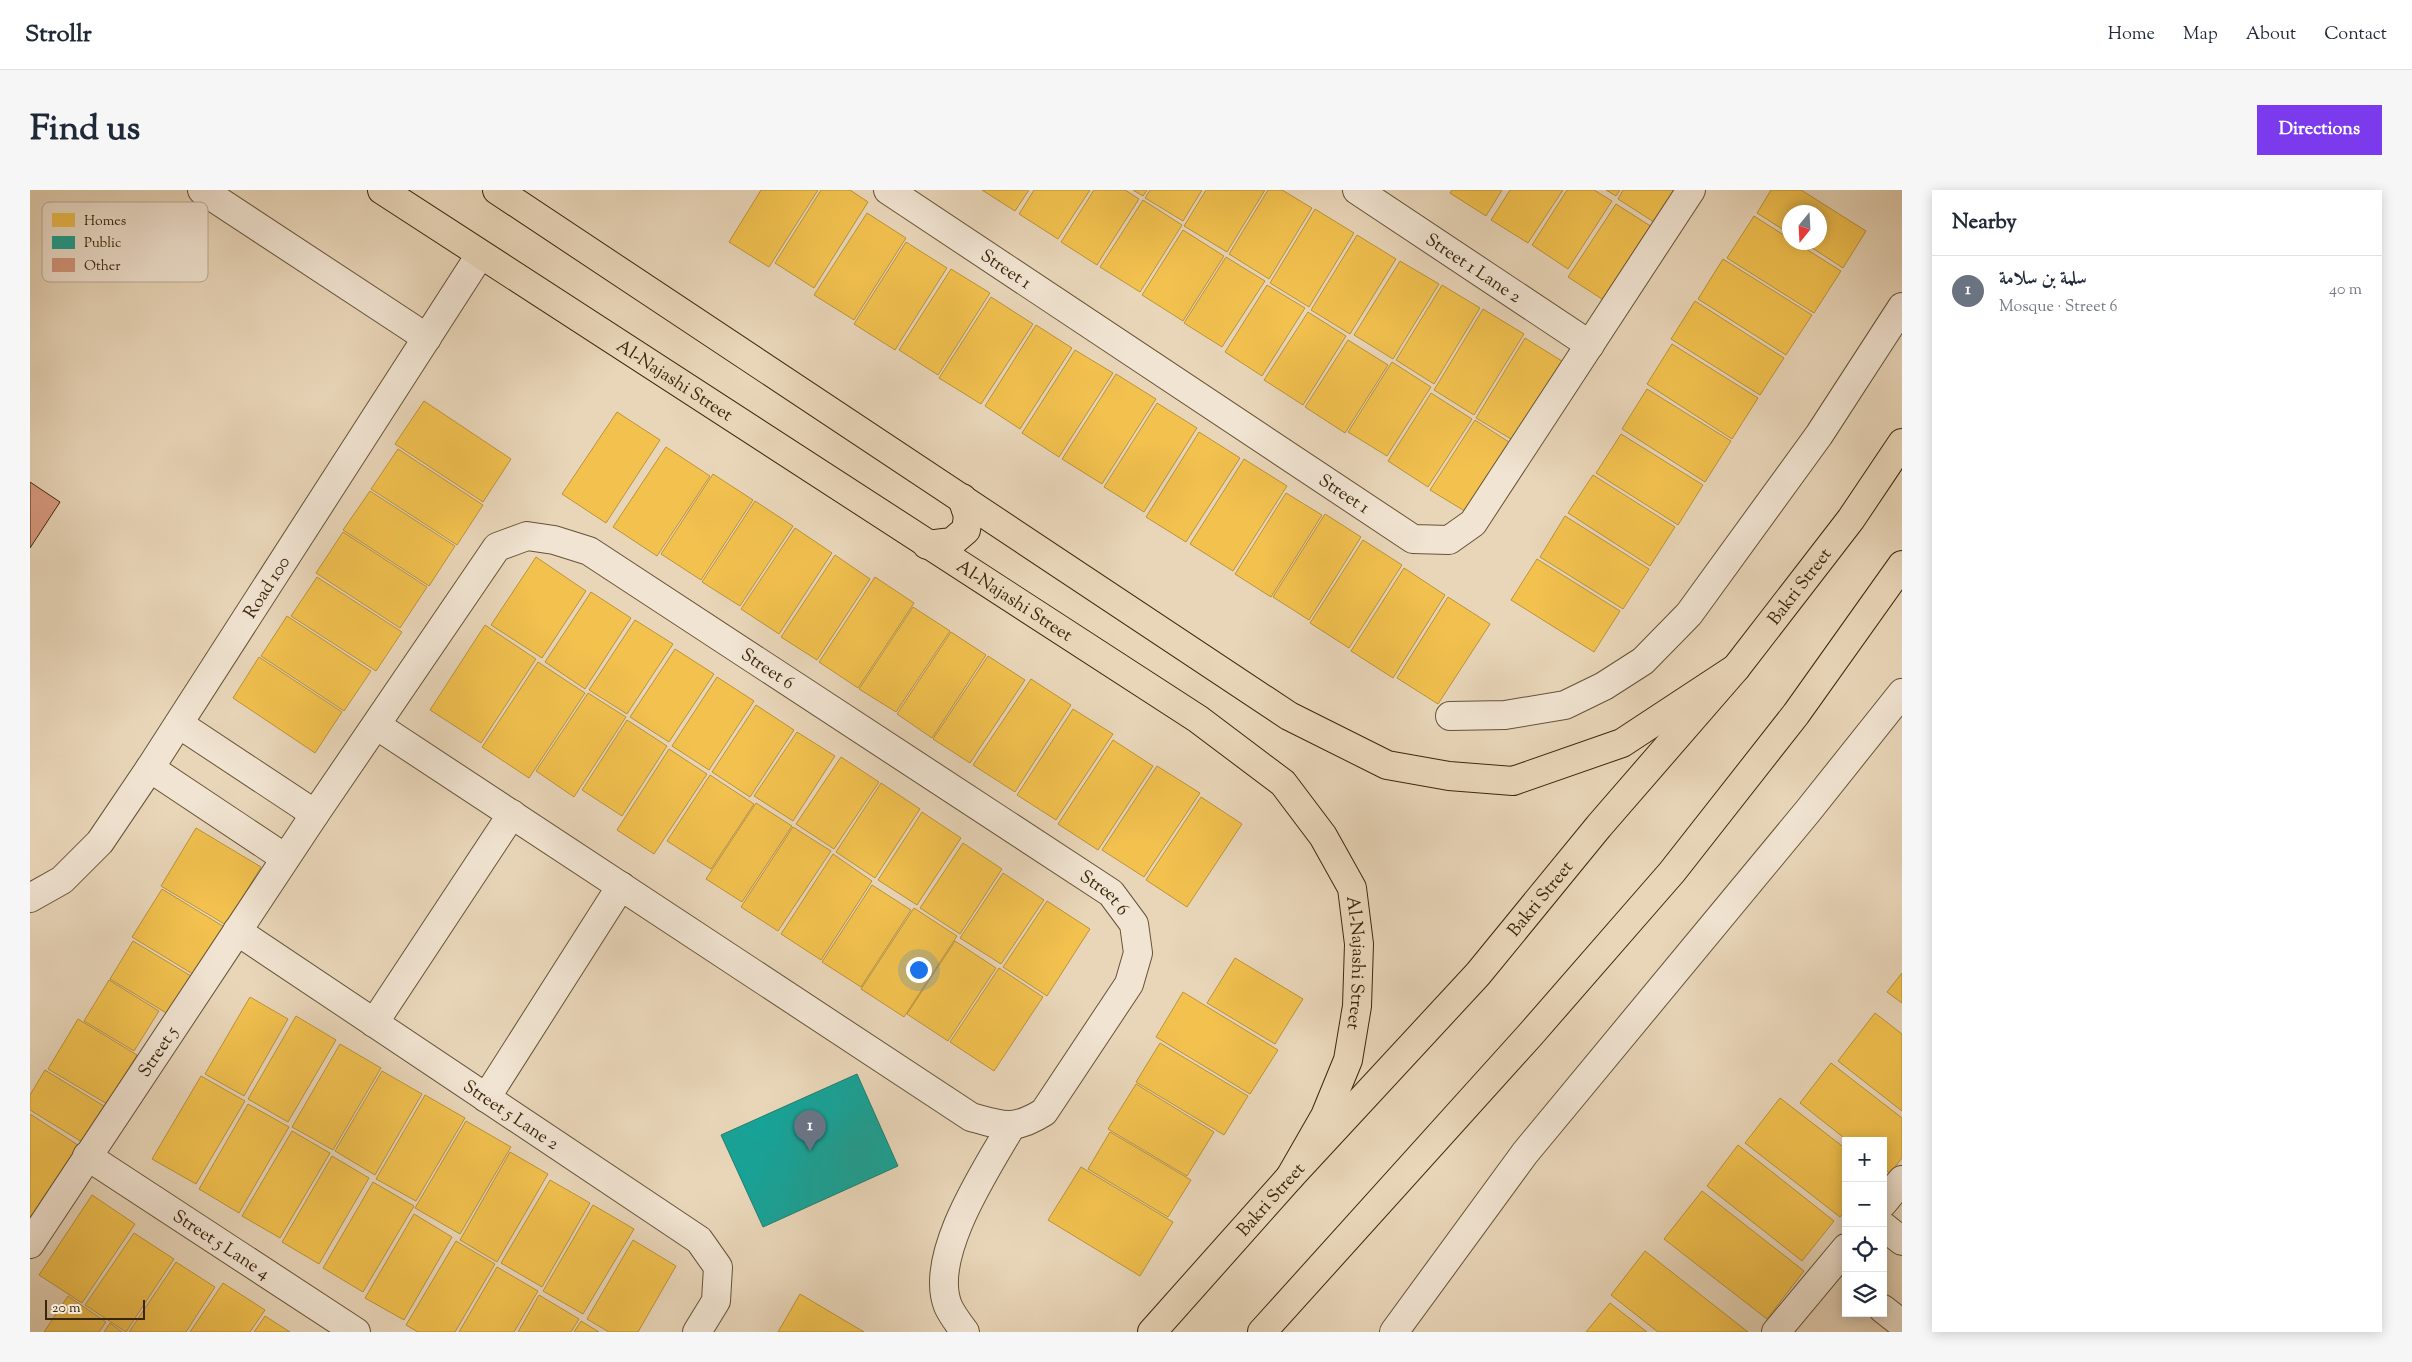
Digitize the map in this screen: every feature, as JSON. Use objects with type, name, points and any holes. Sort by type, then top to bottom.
[{"type":"main road","name":"Al-Najashi Street","points":[[382,190],[1198,719],[1283,783],[1323,836],[1352,888],[1359,944],[1357,1006],[1348,1060],[1326,1116],[1290,1177]]},
{"type":"main road","points":[[510,193],[1289,716],[1387,765],[1449,776],[1513,781],[1622,743],[1736,668]]},
{"type":"main road","name":"Bakri Street","points":[[1152,1332],[1290,1177],[1478,974],[1599,826],[1736,668],[1852,519],[1902,443]]},
{"type":"main road","points":[[927,545],[952,542],[966,530],[968,516],[962,498]]},
{"type":"main road","points":[[1262,1332],[1523,1043],[1672,872],[1796,714],[1902,565]]},
{"type":"street","points":[[202,190],[427,338]]},
{"type":"street","name":"Street 1","points":[[888,190],[1413,540],[1449,540],[1473,523],[1691,190]]},
{"type":"street","name":"Street 1 Lane 2","points":[[1357,190],[1590,345]]},
{"type":"street","name":"Road 100","points":[[30,898],[62,880],[100,842],[179,724],[480,255]]},
{"type":"street","points":[[1450,716],[1505,716],[1565,705],[1604,686],[1643,661],[1689,614],[1819,435],[1902,308]]},
{"type":"street","name":"Street 6","points":[[527,536],[554,540],[589,551],[1111,893],[1134,924],[1138,953],[1130,984],[1044,1112],[1026,1124],[1012,1125],[1001,1125],[971,1117],[376,725],[497,547],[527,536]]},
{"type":"street","points":[[1394,1332],[1525,1153],[1808,811],[1902,693]]},
{"type":"street","points":[[179,724],[315,814]]},
{"type":"street","name":"Street 5","points":[[30,1244],[285,858],[376,725]]},
{"type":"street","points":[[150,768],[285,858]]},
{"type":"street","points":[[374,1023],[512,814]]},
{"type":"street","points":[[486,1098],[621,886]]},
{"type":"street","name":"Street 5 Lane 2","points":[[237,931],[699,1240],[718,1268],[716,1301],[697,1332]]},
{"type":"street","points":[[965,1332],[948,1305],[945,1290],[949,1246],[974,1192],[1012,1125]]},
{"type":"street","name":"Street 5 Lane 4","points":[[87,1156],[356,1332]]},
{"type":"street","points":[[1887,1198],[1902,1180]]},
{"type":"street","points":[[1884,1227],[1902,1241]]},
{"type":"street","points":[[1776,1332],[1841,1264]]},
{"type":"street","points":[[1887,1312],[1902,1324]]},
{"type":"building: Homes","points":[[761,190],[818,190],[769,267],[729,242]]},
{"type":"building: Homes","points":[[821,190],[850,190],[868,202],[814,288],[775,263]]},
{"type":"building: Homes","points":[[982,190],[1029,190],[1015,211]]},
{"type":"building: Homes","points":[[1034,190],[1090,190],[1058,239],[1019,214]]},
{"type":"building: Homes","points":[[1094,190],[1125,190],[1139,199],[1097,265],[1061,242]]},
{"type":"building: Homes","points":[[1133,190],[1147,190],[1143,196]]},
{"type":"building: Homes","points":[[1150,190],[1202,190],[1183,221],[1145,198]]},
{"type":"building: Homes","points":[[1206,190],[1265,190],[1227,252],[1184,226]]},
{"type":"building: Homes","points":[[1268,190],[1282,190],[1312,208],[1269,279],[1229,254]]},
{"type":"building: Homes","points":[[1452,190],[1502,190],[1486,216],[1450,193]]},
{"type":"building: Homes","points":[[1510,190],[1563,190],[1528,243],[1491,220]]},
{"type":"building: Homes","points":[[1567,190],[1594,190],[1612,201],[1568,269],[1532,245]]},
{"type":"building: Homes","points":[[1606,190],[1620,190],[1616,196]]},
{"type":"building: Homes","points":[[1623,190],[1678,190],[1657,224],[1618,199]]},
{"type":"building: Homes","points":[[1771,190],[1801,190],[1825,205],[1782,205],[1782,229],[1757,213]]},
{"type":"building: Homes","points":[[1143,200],[1182,225],[1140,292],[1100,267]]},
{"type":"building: Homes","points":[[1616,204],[1652,227],[1605,301],[1568,277]]},
{"type":"building: Homes","points":[[1827,206],[1866,231],[1843,268],[1815,250],[1827,250]]},
{"type":"building: Homes","points":[[1315,209],[1354,233],[1309,307],[1270,283]]},
{"type":"building: Homes","points":[[867,213],[906,238],[854,320],[814,295]]},
{"type":"building: Homes","points":[[1754,216],[1782,234],[1782,250],[1808,250],[1841,271],[1814,313],[1727,258]]},
{"type":"building: Homes","points":[[1183,230],[1224,256],[1183,321],[1142,295]]},
{"type":"building: Homes","points":[[1357,235],[1396,259],[1350,334],[1311,310]]},
{"type":"building: Homes","points":[[906,242],[947,268],[895,350],[854,324]]},
{"type":"building: Homes","points":[[1226,257],[1265,281],[1222,347],[1184,323]]},
{"type":"building: Homes","points":[[1723,259],[1812,315],[1786,355],[1698,299]]},
{"type":"building: Homes","points":[[1400,261],[1439,284],[1393,359],[1354,335]]},
{"type":"building: Homes","points":[[951,269],[990,293],[938,375],[899,350]]},
{"type":"building: Homes","points":[[1267,285],[1305,308],[1262,376],[1225,352]]},
{"type":"building: Homes","points":[[1442,285],[1480,308],[1434,384],[1396,360]]},
{"type":"building: Homes","points":[[991,297],[1033,324],[981,404],[939,378]]},
{"type":"building: Homes","points":[[1695,301],[1784,358],[1760,395],[1671,339]]},
{"type":"building: Homes","points":[[1483,309],[1524,334],[1474,415],[1434,390]]},
{"type":"building: Homes","points":[[1308,312],[1346,336],[1303,405],[1264,380]]},
{"type":"building: Homes","points":[[1036,325],[1072,348],[1020,429],[985,406]]},
{"type":"building: Homes","points":[[1525,338],[1565,363],[1516,442],[1476,418]]},
{"type":"building: Homes","points":[[1348,340],[1388,365],[1345,433],[1305,407]]},
{"type":"building: Homes","points":[[1672,344],[1758,398],[1732,439],[1647,384]]},
{"type":"building: Homes","points":[[1075,350],[1113,373],[1059,457],[1022,433]]},
{"type":"building: Homes","points":[[1392,362],[1431,387],[1387,456],[1348,432]]},
{"type":"building: Homes","points":[[1116,374],[1156,399],[1102,484],[1062,459]]},
{"type":"building: Homes","points":[[1647,389],[1731,441],[1705,482],[1622,429]]},
{"type":"building: Homes","points":[[1431,393],[1472,419],[1428,487],[1388,461]]},
{"type":"building: Homes","points":[[424,401],[511,459],[483,502],[395,444]]},
{"type":"building: Homes","points":[[1157,403],[1197,428],[1144,512],[1104,487]]},
{"type":"building: Homes","points":[[617,412],[660,440],[606,523],[562,494]]},
{"type":"building: Homes","points":[[1475,420],[1512,444],[1468,513],[1430,490]]},
{"type":"building: Homes","points":[[1199,432],[1240,458],[1186,542],[1146,517]]},
{"type":"building: Homes","points":[[1621,434],[1703,485],[1678,525],[1596,473]]},
{"type":"building: Homes","points":[[666,447],[710,476],[657,556],[613,527]]},
{"type":"building: Homes","points":[[398,449],[483,505],[457,545],[371,489]]},
{"type":"building: Homes","points":[[1244,459],[1287,486],[1233,571],[1190,544]]},
{"type":"building: Homes","points":[[713,474],[753,500],[701,580],[661,554]]},
{"type":"building: Homes","points":[[1593,475],[1675,527],[1650,566],[1568,513]]},
{"type":"building: Homes","points":[[370,491],[455,546],[429,586],[343,530]]},
{"type":"building: Homes","points":[[1286,493],[1322,515],[1271,597],[1235,574]]},
{"type":"building: Homes","points":[[755,501],[793,526],[740,606],[702,582]]},
{"type":"building: Homes","points":[[1325,514],[1361,537],[1309,620],[1273,597]]},
{"type":"building: Homes","points":[[1565,516],[1649,569],[1623,609],[1540,557]]},
{"type":"building: Homes","points":[[795,528],[832,553],[779,634],[741,609]]},
{"type":"building: Homes","points":[[343,532],[427,587],[400,628],[316,573]]},
{"type":"building: Homes","points":[[1363,540],[1402,565],[1349,648],[1310,623]]},
{"type":"building: Homes","points":[[835,555],[870,579],[817,660],[781,637]]},
{"type":"building: Homes","points":[[536,557],[586,591],[542,658],[491,625]]},
{"type":"building: Homes","points":[[1537,559],[1620,611],[1594,652],[1511,600]]},
{"type":"building: Homes","points":[[1404,568],[1445,595],[1393,678],[1351,651]]},
{"type":"building: Homes","points":[[317,577],[402,632],[376,671],[291,616]]},
{"type":"building: Homes","points":[[875,577],[914,603],[858,688],[819,662]]},
{"type":"building: Homes","points":[[591,592],[631,618],[585,689],[545,662]]},
{"type":"building: Homes","points":[[1448,597],[1490,624],[1438,704],[1397,678]]},
{"type":"building: Homes","points":[[913,607],[950,631],[896,712],[859,689]]},
{"type":"building: Homes","points":[[287,616],[371,671],[344,711],[261,656]]},
{"type":"building: Homes","points":[[635,620],[673,644],[627,714],[589,690]]},
{"type":"building: Homes","points":[[485,625],[536,659],[481,743],[430,710]]},
{"type":"building: Homes","points":[[951,632],[986,655],[932,738],[897,714]]},
{"type":"building: Homes","points":[[675,649],[714,674],[669,742],[630,717]]},
{"type":"building: Homes","points":[[988,656],[1025,680],[970,763],[933,739]]},
{"type":"building: Homes","points":[[259,657],[342,712],[315,753],[233,698]]},
{"type":"building: Homes","points":[[538,662],[585,693],[529,778],[482,747]]},
{"type":"building: Homes","points":[[717,677],[754,701],[709,770],[672,746]]},
{"type":"building: Homes","points":[[1031,679],[1071,705],[1015,792],[973,765]]},
{"type":"building: Homes","points":[[588,693],[626,717],[574,797],[536,771]]},
{"type":"building: Homes","points":[[756,705],[794,730],[750,797],[712,772]]},
{"type":"building: Homes","points":[[1073,709],[1113,734],[1056,820],[1017,795]]},
{"type":"building: Homes","points":[[627,720],[667,746],[622,816],[582,790]]},
{"type":"building: Homes","points":[[797,732],[835,756],[793,821],[754,796]]},
{"type":"building: Homes","points":[[1113,740],[1153,766],[1098,850],[1058,824]]},
{"type":"building: Homes","points":[[669,749],[707,774],[654,854],[617,830]]},
{"type":"building: Homes","points":[[841,757],[879,782],[834,849],[796,824]]},
{"type":"building: Homes","points":[[1157,766],[1200,793],[1144,877],[1102,850]]},
{"type":"building: Homes","points":[[710,775],[754,804],[711,869],[667,841]]},
{"type":"building: Homes","points":[[881,783],[920,809],[875,878],[836,852]]},
{"type":"building: Homes","points":[[1201,797],[1242,824],[1187,907],[1146,880]]},
{"type":"building: Homes","points":[[756,803],[792,826],[742,902],[706,879]]},
{"type":"building: Homes","points":[[922,812],[961,838],[917,905],[878,880]]},
{"type":"building: Homes","points":[[793,827],[831,851],[778,931],[741,907]]},
{"type":"building: Homes","points":[[196,828],[261,867],[226,925],[161,886]]},
{"type":"building: Homes","points":[[963,843],[1002,869],[960,934],[920,908]]},
{"type":"building: Homes","points":[[833,854],[872,881],[821,960],[781,934]]},
{"type":"building: Homes","points":[[1003,873],[1044,900],[1001,964],[960,938]]},
{"type":"building: Homes","points":[[872,885],[911,910],[861,987],[822,962]]},
{"type":"building: Homes","points":[[162,889],[226,928],[196,976],[132,937]]},
{"type":"building: Homes","points":[[1047,901],[1090,929],[1047,996],[1003,967]]},
{"type":"building: Homes","points":[[914,908],[957,936],[904,1017],[861,989]]},
{"type":"building: Homes","points":[[133,941],[191,976],[168,1014],[110,979]]},
{"type":"building: Homes","points":[[955,941],[996,968],[948,1041],[907,1014]]},
{"type":"building: Homes","points":[[1235,958],[1303,999],[1275,1044],[1207,1003]]},
{"type":"building: Homes","points":[[999,968],[1043,997],[994,1071],[950,1042]]},
{"type":"building: Homes","points":[[1902,973],[1902,1003],[1887,992]]},
{"type":"building: Homes","points":[[109,980],[159,1011],[134,1051],[84,1021]]},
{"type":"building: Homes","points":[[1183,992],[1278,1050],[1250,1094],[1156,1037]]},
{"type":"building: Homes","points":[[250,997],[288,1019],[244,1096],[205,1074]]},
{"type":"building: Homes","points":[[1875,1013],[1902,1034],[1902,1111],[1838,1061]]},
{"type":"building: Homes","points":[[296,1016],[336,1040],[288,1122],[248,1099]]},
{"type":"building: Homes","points":[[78,1019],[137,1055],[107,1104],[48,1069]]},
{"type":"building: Homes","points":[[1160,1043],[1248,1096],[1224,1135],[1136,1082]]},
{"type":"building: Homes","points":[[340,1044],[381,1068],[333,1150],[292,1127]]},
{"type":"building: Homes","points":[[1831,1063],[1902,1118],[1902,1158],[1890,1173],[1887,1171],[1887,1137],[1843,1137],[1800,1103]]},
{"type":"building: Homes","points":[[45,1070],[104,1106],[82,1142],[30,1110],[30,1095]]},
{"type":"building: Homes","points":[[382,1071],[422,1094],[375,1175],[335,1151]]},
{"type":"building: Homes","points":[[201,1076],[245,1101],[196,1184],[152,1159]]},
{"type":"building: Homes","points":[[1136,1084],[1214,1132],[1187,1176],[1108,1129]]},
{"type":"building: Homes","points":[[425,1095],[465,1118],[416,1201],[376,1179]]},
{"type":"building: Homes","points":[[1780,1098],[1842,1146],[1842,1215],[1840,1217],[1745,1143]]},
{"type":"building: Homes","points":[[248,1104],[289,1127],[239,1213],[199,1189]]},
{"type":"building: Homes","points":[[30,1114],[81,1147],[30,1224]]},
{"type":"building: Homes","points":[[466,1121],[511,1147],[460,1234],[415,1208]]},
{"type":"building: Homes","points":[[292,1131],[330,1153],[280,1238],[242,1216]]},
{"type":"building: Homes","points":[[1110,1132],[1191,1180],[1168,1217],[1088,1169]]},
{"type":"building: Homes","points":[[1738,1145],[1834,1221],[1802,1261],[1707,1186]]},
{"type":"building: Homes","points":[[510,1152],[548,1174],[497,1262],[460,1240]]},
{"type":"building: Homes","points":[[332,1156],[369,1178],[319,1264],[282,1242]]},
{"type":"building: Homes","points":[[1081,1167],[1173,1222],[1140,1276],[1048,1220]]},
{"type":"building: Homes","points":[[550,1180],[590,1203],[542,1287],[501,1263]]},
{"type":"building: Homes","points":[[373,1182],[414,1206],[363,1292],[323,1268]]},
{"type":"building: Homes","points":[[1702,1191],[1804,1271],[1767,1319],[1664,1239]]},
{"type":"building: Homes","points":[[92,1195],[135,1224],[82,1303],[39,1275]]},
{"type":"building: Homes","points":[[593,1205],[634,1229],[583,1314],[543,1291]]},
{"type":"building: Homes","points":[[414,1214],[452,1237],[404,1320],[365,1298]]},
{"type":"building: Homes","points":[[134,1233],[174,1259],[126,1332],[85,1305]]},
{"type":"building: Homes","points":[[633,1240],[676,1266],[638,1332],[609,1332],[587,1319]]},
{"type":"building: Homes","points":[[456,1241],[495,1264],[455,1332],[418,1332],[406,1325]]},
{"type":"building: Homes","points":[[1645,1251],[1748,1332],[1658,1332],[1611,1295]]},
{"type":"building: Homes","points":[[176,1262],[215,1287],[186,1332],[129,1332]]},
{"type":"building: Homes","points":[[497,1267],[538,1291],[514,1332],[459,1332]]},
{"type":"building: Homes","points":[[223,1283],[265,1310],[250,1332],[190,1332]]},
{"type":"building: Homes","points":[[800,1294],[864,1332],[778,1332]]},
{"type":"building: Homes","points":[[539,1295],[579,1319],[571,1332],[518,1332]]},
{"type":"building: Homes","points":[[68,1296],[106,1322],[99,1332],[44,1332]]},
{"type":"building: Homes","points":[[1610,1303],[1647,1332],[1586,1332]]},
{"type":"building: Homes","points":[[265,1316],[290,1332],[254,1332]]},
{"type":"building: Homes","points":[[581,1321],[599,1332],[574,1332]]},
{"type":"building: Homes","points":[[110,1323],[122,1332],[104,1332]]},
{"type":"building: Public","points":[[857,1074],[898,1166],[763,1227],[721,1135]]},
{"type":"building: Other","points":[[30,482],[60,502],[30,548]]},
{"type":"place","name":"سلمة بن سلامة","points":[[810,1151]]}]
